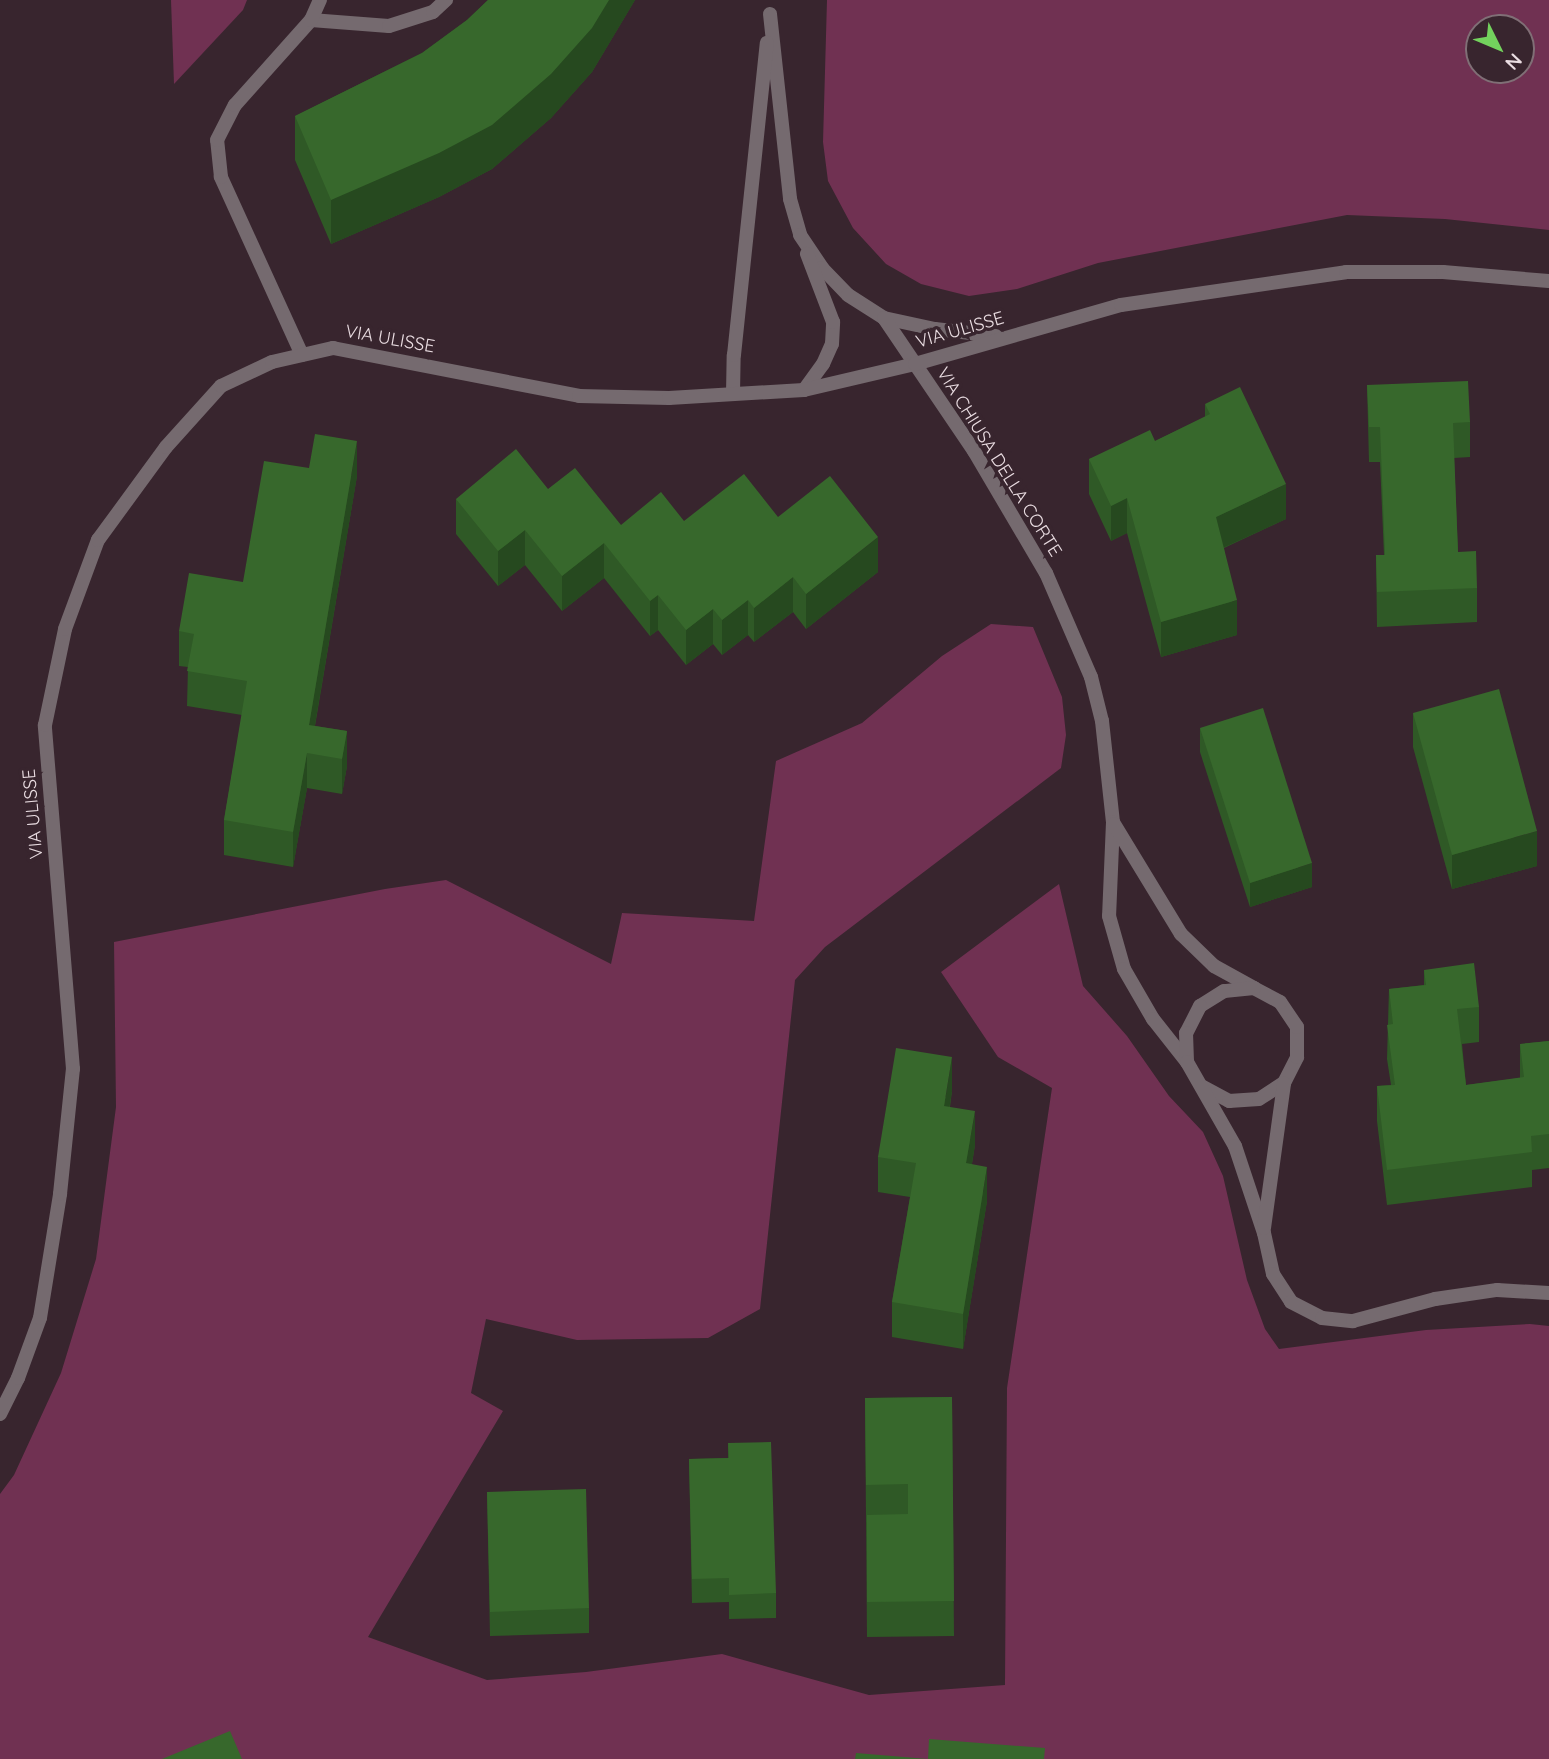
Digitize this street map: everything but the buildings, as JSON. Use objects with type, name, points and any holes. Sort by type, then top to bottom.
[{"type":"street","points":[[302,355],[221,177],[217,140],[235,106],[311,20],[320,0]]},
{"type":"street","points":[[311,20],[389,26],[433,12],[446,0]]},
{"type":"street","points":[[770,7],[790,199],[800,235],[833,322],[832,344],[823,364],[804,390]]},
{"type":"street","points":[[733,394],[734,355],[770,7]]},
{"type":"street","points":[[800,235],[822,268],[848,295],[884,317],[935,329],[1006,337]]},
{"type":"street","name":"VIA ULISSE","points":[[0,1414],[18,1378],[40,1318],[60,1194],[73,1069],[45,725],[65,629],[98,540],[166,447],[221,386],[272,362],[333,348],[579,396],[669,398],[804,390],[915,364],[1121,305],[1346,271],[1443,272],[1549,281]]},
{"type":"street","name":"VIA CHIUSA DELLA CORTE","points":[[884,317],[974,451],[1046,573],[1091,677],[1102,721],[1113,822],[1109,916],[1124,969],[1153,1019],[1187,1062]]},
{"type":"street","points":[[1113,822],[1181,934],[1214,966],[1280,1002],[1297,1027],[1297,1057],[1284,1083],[1264,1233]]},
{"type":"street","points":[[1254,988],[1224,990],[1200,1006],[1186,1033],[1187,1062],[1235,1146],[1264,1233],[1273,1274],[1291,1302],[1322,1318],[1353,1321],[1435,1299],[1497,1290],[1549,1293]]},
{"type":"street","points":[[1203,1087],[1230,1101],[1259,1099],[1284,1083]]},
{"type":"shaded area","points":[[171,0],[247,0],[243,10],[174,84]]},
{"type":"shaded area","points":[[827,0],[1549,0],[1549,230],[1445,219],[1347,215],[1098,263],[1017,289],[969,296],[921,284],[886,264],[853,228],[828,181],[823,142]]},
{"type":"shaded area","points":[[991,624],[1033,627],[1062,697],[1066,735],[1061,768],[825,947],[795,980],[760,1309],[708,1338],[577,1340],[486,1319],[471,1393],[503,1411],[368,1637],[487,1680],[586,1672],[722,1654],[869,1695],[1005,1685],[1007,1388],[1052,1088],[998,1057],[941,972],[1059,884],[1083,986],[1127,1036],[1169,1096],[1203,1132],[1223,1176],[1247,1280],[1265,1329],[1279,1349],[1426,1330],[1530,1324],[1549,1326],[1549,1759],[0,1759],[0,1494],[14,1475],[61,1373],[96,1259],[116,1107],[114,942],[385,889],[446,880],[611,964],[622,913],[754,921],[776,761],[862,723],[942,656]]}]
